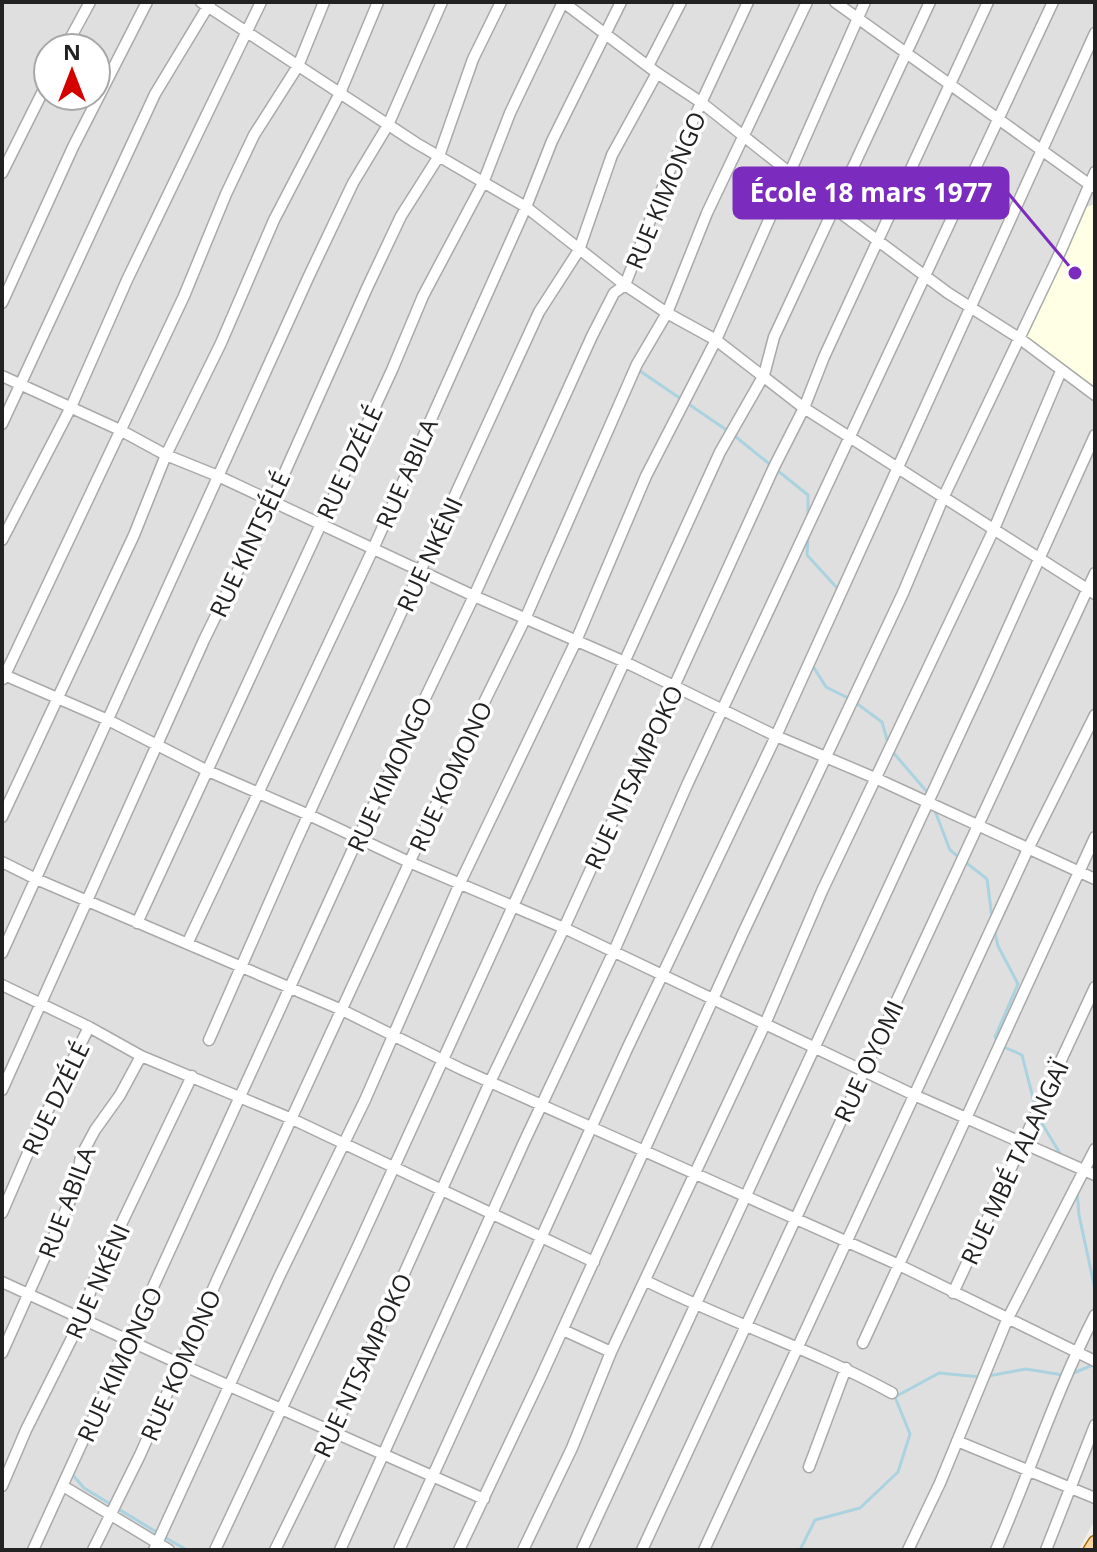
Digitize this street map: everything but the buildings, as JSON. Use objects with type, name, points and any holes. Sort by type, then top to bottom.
[{"type":"main road","points":[[1090,1550],[1095,1542]]},
{"type":"street","points":[[74,32],[90,2]]},
{"type":"street","points":[[2,303],[73,147],[147,2]]},
{"type":"street","points":[[2,540],[71,407],[202,120],[261,2]]},
{"type":"street","points":[[324,2],[298,66],[254,135],[188,285],[3,677],[58,697],[208,771],[564,928],[914,1095],[1090,1172]]},
{"type":"street","points":[[2,817],[134,535],[166,455],[221,343],[274,220],[340,93],[378,2]]},
{"type":"street","points":[[2,953],[353,183],[388,125],[442,2]]},
{"type":"street","name":"RUE KINTSÉLÉ","points":[[2,1090],[204,640],[272,501],[401,216],[439,156],[473,59],[501,2]]},
{"type":"street","points":[[563,2],[702,103],[788,173],[926,276],[1019,338],[1095,395]]},
{"type":"street","name":"RUE DZÉLÉ","points":[[137,923],[392,370],[423,296],[483,183],[510,113],[563,2]]},
{"type":"street","name":"RUE ABILA","points":[[188,942],[373,549],[526,207],[552,141],[621,2]]},
{"type":"street","name":"RUE NKÉNI","points":[[209,1040],[539,312],[579,250],[612,155],[653,70],[681,2]]},
{"type":"street","name":"RUE KIMONGO","points":[[33,1550],[358,838],[474,596],[592,336],[614,293],[625,285],[668,174],[748,2]]},
{"type":"street","name":"RUE KOMONO","points":[[93,1550],[140,1455],[409,862],[525,619],[637,364],[667,313],[707,213],[807,2]]},
{"type":"street","points":[[835,2],[1092,186]]},
{"type":"street","points":[[155,1546],[393,1035],[460,883],[576,641],[646,476],[716,340],[865,2]]},
{"type":"street","points":[[215,1550],[395,1167],[441,1060],[720,452],[764,375],[774,337],[930,2]]},
{"type":"street","name":"RUE NTSAMPOKO","points":[[275,1550],[333,1432],[490,1082],[804,408],[824,357],[988,2]]},
{"type":"street","points":[[340,1550],[687,785],[1053,2]]},
{"type":"street","points":[[2,424],[155,94],[207,4],[388,125],[526,207],[625,285],[716,340],[804,408],[1091,591]]},
{"type":"street","points":[[399,1550],[541,1236],[776,736],[1095,33]]},
{"type":"street","points":[[2,173],[32,112]]},
{"type":"street","points":[[459,1550],[903,593],[944,496],[1092,186],[1095,172]]},
{"type":"street","points":[[523,1550],[875,778],[994,529],[1061,371]]},
{"type":"street","points":[[2,376],[120,430],[166,455],[625,662],[776,736],[927,801],[1095,879]]},
{"type":"street","points":[[582,1550],[1095,435]]},
{"type":"street","name":"RUE OYOMI","points":[[642,1550],[977,825],[1091,591],[1095,573]]},
{"type":"street","points":[[704,1550],[1028,849],[1095,715]]},
{"type":"street","points":[[863,1343],[1095,837]]},
{"type":"street","points":[[2,862],[342,1010],[441,1060],[899,1265],[1095,1361]]},
{"type":"street","points":[[2,985],[141,1056],[292,1119],[594,1262]]},
{"type":"street","name":"RUE MBÉ TALANGAÏ","points":[[953,1293],[1095,987]]},
{"type":"street","name":"RUE DZÉLÉ","points":[[2,1213],[37,1132],[89,1027]]},
{"type":"street","name":"RUE ABILA","points":[[2,1353],[76,1187],[81,1156],[141,1056]]},
{"type":"street","name":"RUE NKÉNI","points":[[2,1486],[26,1430],[82,1318],[93,1283],[192,1076]]},
{"type":"street","points":[[908,1550],[1007,1320],[1090,1172],[1095,1149]]},
{"type":"street","points":[[646,1281],[694,1305],[846,1368],[892,1393]]},
{"type":"street","points":[[2,1282],[484,1499]]},
{"type":"street","points":[[996,1550],[1075,1353],[1095,1315]]},
{"type":"street","points":[[563,1330],[611,1352]]},
{"type":"street","points":[[809,1467],[846,1368]]},
{"type":"street","points":[[1046,1550],[1095,1425]]},
{"type":"street","points":[[957,1441],[1095,1498]]},
{"type":"street","points":[[63,1486],[110,1512],[155,1546],[169,1550]]},
{"type":"shaded area","points":[[2,2],[1095,2],[1095,1519],[1079,1550],[2,1550]]},
{"type":"shaded area","points":[[1095,204],[1095,391],[1025,338],[1084,208]]},
{"type":"waterway","points":[[640,371],[731,433],[808,495],[808,518]]},
{"type":"waterway","points":[[808,538],[807,555],[838,589]]},
{"type":"waterway","points":[[811,663],[826,687],[852,700],[882,722],[888,743]]},
{"type":"waterway","points":[[891,750],[928,793]]},
{"type":"waterway","points":[[935,811],[950,850],[987,879],[992,918]]},
{"type":"waterway","points":[[994,929],[998,946],[1018,984],[995,1037],[998,1043]]},
{"type":"waterway","points":[[1004,1047],[1022,1055],[1035,1106]]},
{"type":"waterway","points":[[1038,1117],[1061,1155]]},
{"type":"waterway","points":[[1077,1191],[1095,1289]]},
{"type":"waterway","points":[[1071,1374],[1093,1365]]},
{"type":"waterway","points":[[988,1376],[1026,1369],[1063,1375]]},
{"type":"waterway","points":[[800,1550],[815,1520],[860,1508],[898,1472],[910,1434],[895,1397],[939,1373],[981,1377]]},
{"type":"waterway","points":[[72,1474],[84,1488],[158,1533]]},
{"type":"waterway","points":[[164,1537],[187,1550]]},
{"type":"place","name":"École 18 mars 1977","points":[[1075,273]]}]
